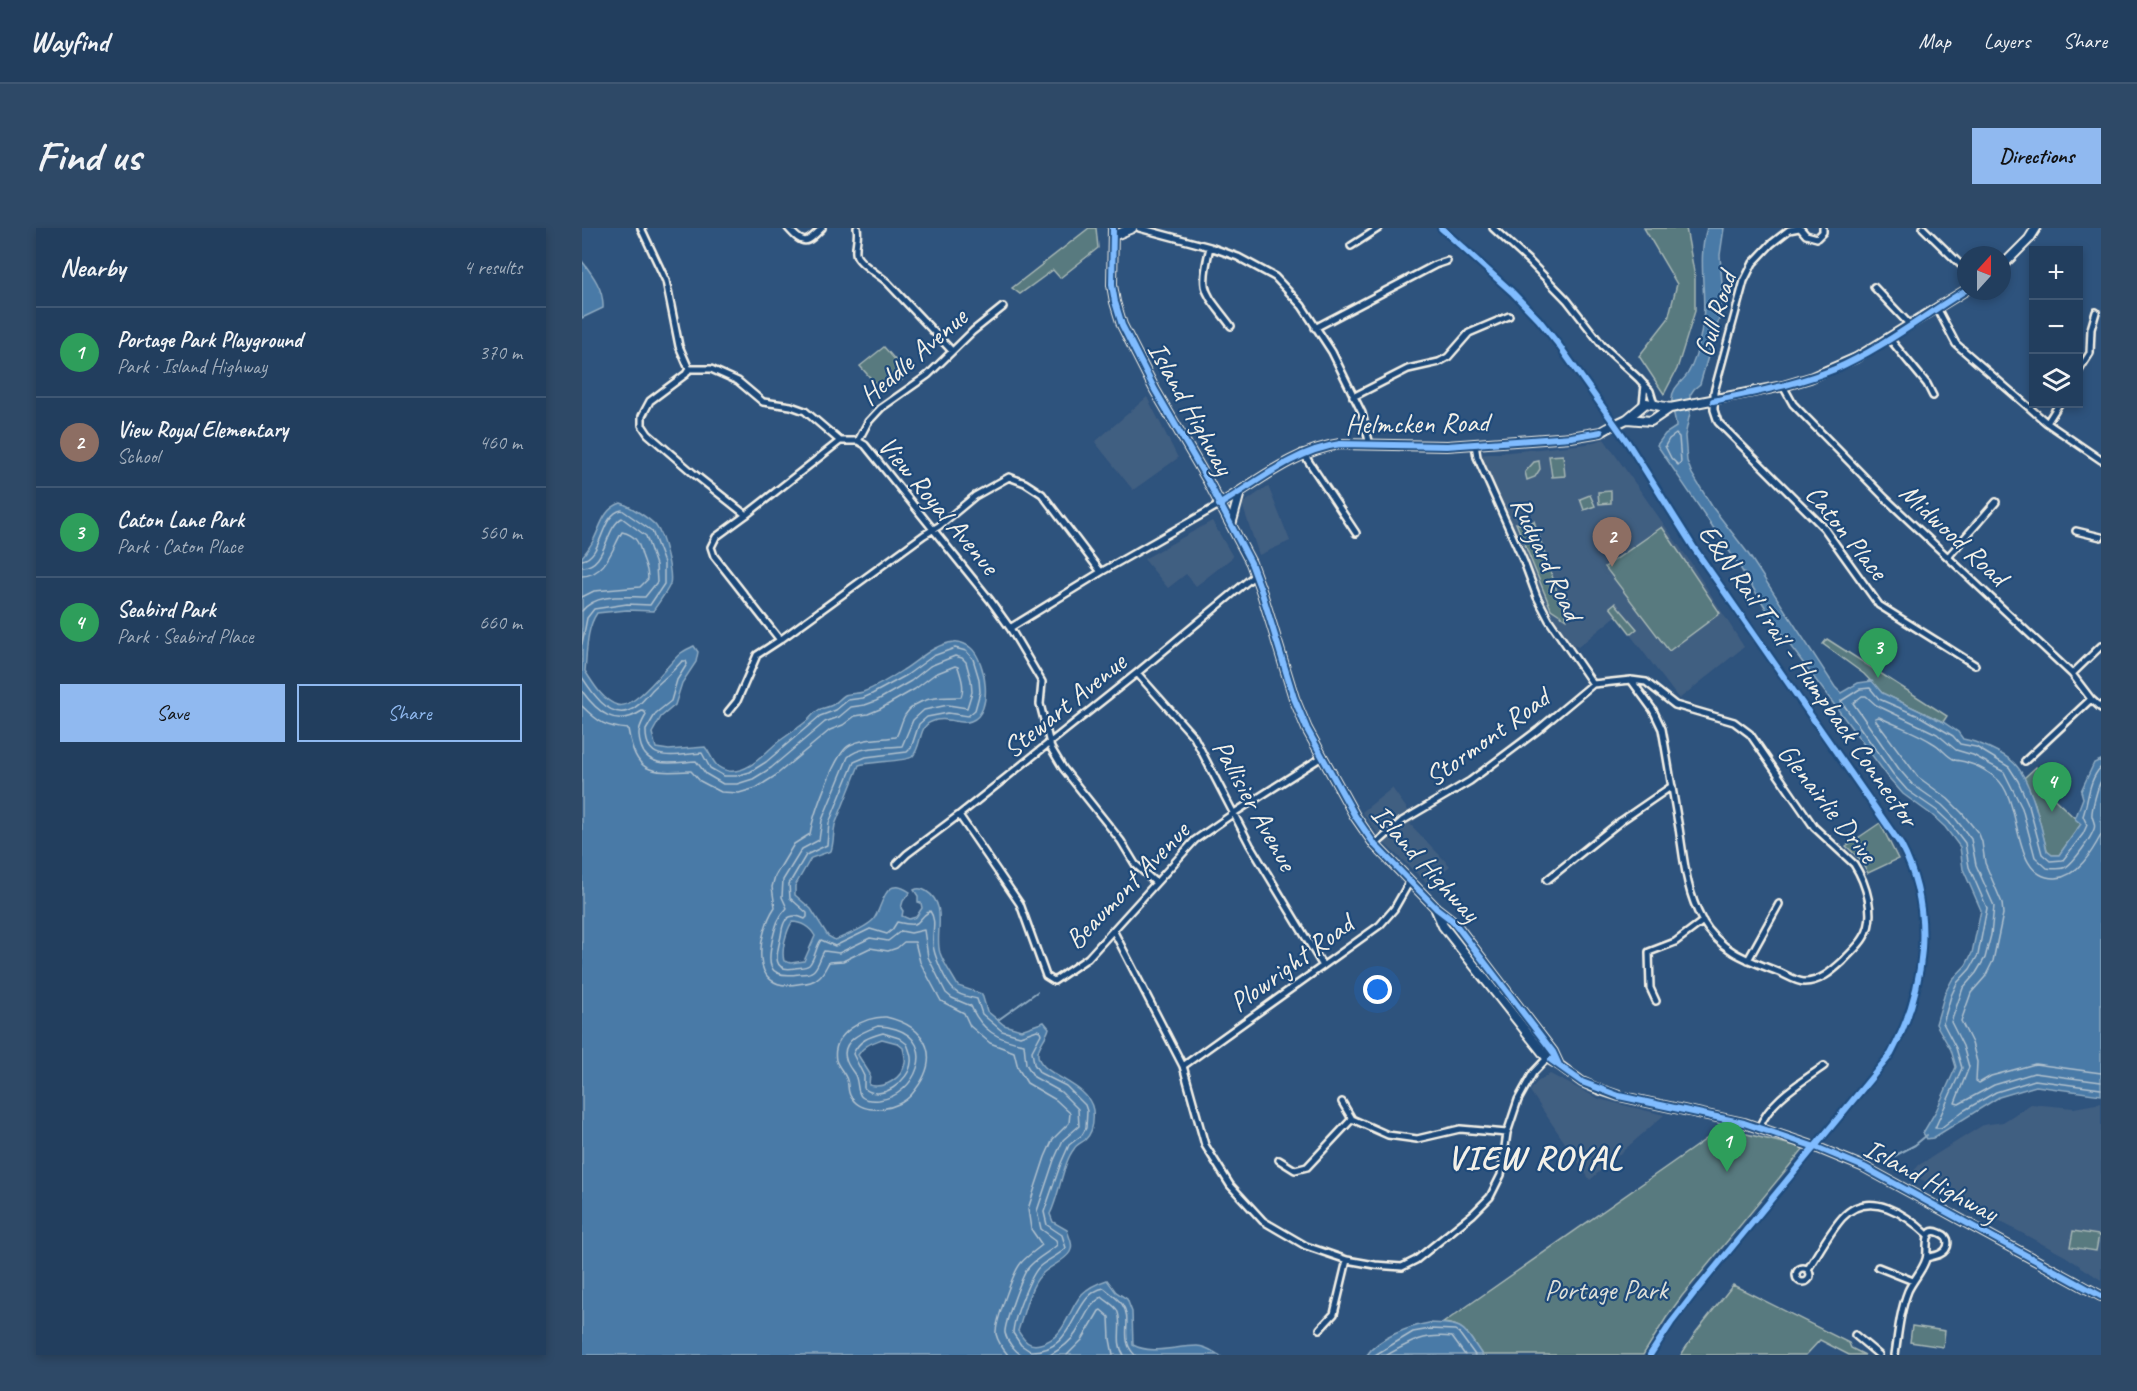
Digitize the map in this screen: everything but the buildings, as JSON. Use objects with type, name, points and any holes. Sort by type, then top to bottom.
[{"type":"main road","points":[[1113,232],[1132,228]]},
{"type":"main road","points":[[2011,257],[2029,239],[2036,228]]},
{"type":"main road","name":"Island Highway","points":[[1113,232],[1112,285],[1122,325],[1155,390],[1231,525],[1255,575],[1294,698],[1307,729],[1355,816],[1375,845],[1436,908],[1443,926],[1559,1065],[1576,1078],[1598,1089],[1759,1128],[1864,1167],[2101,1296]]},
{"type":"main road","points":[[1670,408],[1651,421],[1644,420],[1639,414],[1641,407],[1646,403],[1670,408],[1713,401],[1783,386],[1836,368],[1957,296]]},
{"type":"main road","points":[[1655,405],[1657,417]]},
{"type":"main road","name":"Helmcken Road","points":[[1219,505],[1303,453],[1324,446],[1475,444],[1587,435],[1601,432],[1627,419],[1641,407]]},
{"type":"main road","name":"Helmcken Road","points":[[1627,419],[1644,420]]},
{"type":"main road","points":[[1231,525],[1240,492]]},
{"type":"street","points":[[641,228],[666,281],[679,346],[689,369],[686,374],[650,401],[642,416],[642,425],[648,434],[746,515]]},
{"type":"street","points":[[788,228],[798,239],[808,242],[822,228]]},
{"type":"street","points":[[857,228],[855,256],[858,261],[877,272],[952,351]]},
{"type":"street","points":[[1139,228],[1238,257],[1275,277],[1302,306],[1332,352],[1362,413],[1370,445]]},
{"type":"street","points":[[1351,246],[1379,228]]},
{"type":"street","points":[[1493,228],[1567,300],[1602,345],[1646,385],[1655,405]]},
{"type":"street","name":"Gull Road","points":[[1713,401],[1744,281],[1753,263],[1771,244],[1789,230],[1799,228],[1806,235],[1817,238],[1823,232],[1823,228]]},
{"type":"street","points":[[1923,228],[1957,261]]},
{"type":"street","points":[[1210,247],[1203,274],[1203,284],[1207,295],[1231,326]]},
{"type":"street","points":[[1315,328],[1435,265],[1447,261]]},
{"type":"street","points":[[1874,287],[1910,325]]},
{"type":"street","name":"Heddle Avenue","points":[[858,441],[868,422],[880,408],[928,375],[973,331],[1003,307]]},
{"type":"street","points":[[1937,308],[1956,344],[2047,423],[2101,460]]},
{"type":"street","points":[[2083,365],[2090,353],[2091,329],[2096,312]]},
{"type":"street","points":[[1353,397],[1408,369],[1439,362],[1448,357],[1469,333],[1509,316]]},
{"type":"street","points":[[1888,338],[1927,384],[1933,396]]},
{"type":"street","name":"View Royal Avenue","points":[[689,369],[711,369],[738,381],[763,402],[791,406],[805,411],[840,441],[858,441],[865,445],[1010,628],[1042,682],[1041,704],[1049,744],[1063,768],[1121,841],[1135,864],[1156,883]]},
{"type":"street","points":[[1641,407],[1646,385]]},
{"type":"street","name":"Midwood Road","points":[[1783,386],[1793,404],[1885,498],[2072,674],[2101,708]]},
{"type":"street","name":"Caton Place","points":[[1713,401],[1718,422],[1824,528],[1879,605],[1975,665]]},
{"type":"street","points":[[2047,423],[2057,408]]},
{"type":"street","points":[[780,640],[714,556],[711,548],[716,537],[840,441]]},
{"type":"street","name":"Rudyard Road","points":[[1475,444],[1477,457],[1524,562],[1537,597],[1549,620],[1593,684]]},
{"type":"street","points":[[1303,453],[1356,533]]},
{"type":"street","points":[[728,712],[737,701],[757,655],[933,529],[975,496],[1009,477],[1025,483],[1042,494],[1101,572]]},
{"type":"street","points":[[1948,557],[1996,502]]},
{"type":"street","name":"Helmcken Road","points":[[1010,628],[1101,572],[1219,505]]},
{"type":"street","points":[[2076,531],[2101,537]]},
{"type":"street","name":"Stewart Avenue","points":[[897,864],[1137,673],[1255,575]]},
{"type":"street","points":[[2072,674],[2101,646]]},
{"type":"street","name":"Pallisier Avenue","points":[[1137,673],[1194,737],[1250,845],[1323,966]]},
{"type":"street","points":[[1593,684],[1631,680]]},
{"type":"street","name":"Glenairlie Drive","points":[[1631,680],[1646,682],[1675,705],[1734,722],[1750,734],[1814,826],[1854,864],[1864,883],[1869,907],[1868,928],[1855,948],[1828,975],[1804,982],[1748,960],[1721,944],[1703,921],[1689,890],[1659,720],[1631,680]]},
{"type":"street","name":"Stormont Road","points":[[1375,845],[1402,821],[1470,781],[1593,684]]},
{"type":"street","points":[[2025,761],[2091,699]]},
{"type":"street","name":"Beaumont Avenue","points":[[959,815],[1020,904],[1046,976],[1052,981],[1061,978],[1088,958],[1195,840],[1322,757]]},
{"type":"street","points":[[1546,880],[1621,821],[1672,786]]},
{"type":"street","name":"Plowright Road","points":[[1184,1066],[1380,925],[1394,909],[1410,881]]},
{"type":"street","points":[[1748,960],[1779,904]]},
{"type":"street","points":[[1656,1001],[1650,988],[1649,952],[1675,942],[1703,921]]},
{"type":"street","points":[[1113,930],[1184,1066],[1205,1145],[1230,1185],[1263,1221],[1306,1246],[1347,1260],[1402,1267],[1416,1260],[1473,1214],[1490,1197],[1501,1175],[1507,1133],[1518,1100],[1526,1082],[1550,1055]]},
{"type":"street","points":[[1759,1128],[1765,1113],[1780,1097],[1824,1066]]},
{"type":"street","points":[[1342,1102],[1352,1119],[1388,1135],[1417,1139],[1460,1129],[1507,1133]]},
{"type":"street","points":[[1279,1160],[1295,1170],[1307,1167],[1352,1119]]},
{"type":"street","points":[[1808,1269],[1844,1216],[1865,1205],[1879,1205],[1892,1209],[1916,1224],[1929,1236]]},
{"type":"street","points":[[1895,1355],[1903,1305],[1913,1281],[1927,1258],[1925,1245],[1929,1236],[1937,1232],[1943,1234],[1948,1244],[1942,1253],[1927,1258]]},
{"type":"street","points":[[1320,1329],[1334,1314],[1347,1260]]},
{"type":"street","points":[[1878,1268],[1913,1281]]},
{"type":"street","points":[[1855,1335],[1879,1355]]},
{"type":"shaded area","points":[[1147,397],[1178,458],[1133,490],[1095,442]]},
{"type":"shaded area","points":[[1604,439],[1691,563],[1744,647],[1679,699],[1616,616],[1578,647],[1571,644],[1550,612],[1480,455],[1587,444]]},
{"type":"shaded area","points":[[1268,486],[1290,541],[1259,555],[1242,504]]},
{"type":"shaded area","points":[[1212,521],[1233,557],[1196,586],[1186,574],[1168,588],[1144,559]]},
{"type":"shaded area","points":[[1392,788],[1415,820],[1410,824],[1450,866],[1428,884],[1386,845],[1362,812]]},
{"type":"shaded area","points":[[1550,1074],[1599,1099],[1664,1115],[1590,1180],[1530,1091],[1537,1082]]},
{"type":"shaded area","points":[[2101,1103],[2101,1280],[2065,1256],[1911,1174],[1919,1165],[1983,1125],[2003,1122],[2031,1104],[2074,1108]]},
{"type":"green space","points":[[1089,228],[1096,228],[1098,248],[1060,278],[1053,270],[1020,294],[1012,288]]},
{"type":"green space","points":[[1644,228],[1686,228],[1695,277],[1695,311],[1677,369],[1664,394],[1639,356],[1668,319],[1677,284]]},
{"type":"green space","points":[[884,347],[905,371],[903,374],[905,377],[898,383],[895,380],[881,390],[860,366]]},
{"type":"green space","points":[[1563,455],[1565,476],[1552,477],[1549,456]]},
{"type":"green space","points":[[1539,461],[1540,469],[1535,477],[1527,480],[1525,472],[1534,462]]},
{"type":"green space","points":[[1611,491],[1611,503],[1599,504],[1598,492]]},
{"type":"green space","points":[[1590,495],[1595,506],[1584,510],[1580,499]]},
{"type":"green space","points":[[1534,521],[1557,591],[1567,598],[1566,619],[1551,609],[1516,523],[1524,525]]},
{"type":"green space","points":[[1662,527],[1720,613],[1669,651],[1605,567]]},
{"type":"green space","points":[[1615,603],[1637,629],[1631,634],[1610,607]]},
{"type":"green space","points":[[1827,639],[1947,716],[1943,722],[1882,693],[1864,674],[1823,644]]},
{"type":"green space","points":[[2036,767],[2044,789],[2081,824],[2059,855],[2052,855],[2047,851],[2035,804],[2024,778]]},
{"type":"green space","points":[[1880,823],[1898,859],[1868,873],[1861,860],[1846,846]]},
{"type":"green space","name":"Portage Park","points":[[1722,1128],[1804,1148],[1682,1296],[1643,1355],[1482,1355],[1462,1329],[1443,1323]]},
{"type":"green space","points":[[2073,1231],[2099,1235],[2096,1251],[2070,1247]]},
{"type":"green space","name":"Portage Park","points":[[1733,1285],[1849,1343],[1851,1348],[1865,1355],[1849,1355],[1820,1340],[1806,1355],[1681,1355]]},
{"type":"green space","points":[[1912,1326],[1945,1331],[1943,1347],[1910,1342]]},
{"type":"water","points":[[1707,228],[1724,228],[1720,255],[1722,284],[1719,319],[1700,384],[1690,395],[1690,413],[1685,436],[1687,461],[1692,474],[1713,508],[1747,552],[1835,687],[1841,693],[1858,683],[1872,681],[1882,693],[1943,722],[1958,732],[1963,739],[2004,755],[2014,763],[2026,781],[2047,851],[2052,855],[2059,855],[2081,824],[2075,819],[2083,798],[2081,791],[2094,763],[2101,760],[2101,1095],[2036,1086],[1999,1097],[1933,1138],[1927,1139],[1923,1133],[1956,1067],[1951,1050],[1936,1024],[1945,993],[1972,953],[1981,910],[1963,869],[1960,847],[1945,827],[1903,794],[1889,778],[1786,640],[1734,558],[1657,445],[1665,434],[1676,427],[1672,395],[1690,369],[1699,343],[1704,307],[1702,267]]},
{"type":"water","points":[[582,261],[600,289],[603,308],[582,318]]},
{"type":"water","points":[[621,503],[645,516],[656,526],[667,554],[671,579],[653,611],[627,610],[597,613],[589,633],[585,671],[598,691],[607,699],[617,705],[624,705],[642,694],[681,653],[694,646],[698,652],[696,662],[682,683],[675,705],[661,717],[652,733],[656,748],[669,750],[705,747],[719,767],[729,771],[744,769],[819,710],[832,705],[845,695],[863,692],[878,685],[940,646],[954,642],[961,643],[970,647],[976,655],[981,664],[985,686],[983,708],[978,716],[967,722],[937,720],[931,722],[924,728],[912,757],[859,765],[835,825],[831,851],[811,858],[795,886],[795,895],[811,909],[828,936],[835,940],[860,929],[873,920],[889,889],[901,887],[910,892],[901,908],[902,916],[909,919],[916,917],[922,908],[914,890],[926,891],[933,897],[939,912],[940,953],[958,986],[982,994],[987,1011],[1004,1025],[1021,1030],[1044,1022],[1049,1028],[1038,1050],[1040,1061],[1053,1073],[1082,1092],[1089,1100],[1093,1110],[1091,1130],[1088,1137],[1076,1146],[1070,1155],[1050,1214],[1053,1222],[1067,1230],[1072,1247],[1064,1259],[1041,1275],[1033,1286],[1018,1331],[1024,1340],[1036,1345],[1049,1341],[1061,1330],[1082,1294],[1094,1285],[1107,1280],[1116,1292],[1127,1299],[1132,1312],[1133,1345],[1156,1350],[1200,1346],[1219,1355],[582,1355],[582,557],[592,543],[606,514]],"holes":[[[792,922],[805,926],[815,936],[804,961],[791,963],[784,961],[783,952]],[[882,1039],[897,1043],[903,1048],[905,1063],[900,1074],[892,1082],[881,1086],[869,1085],[870,1074],[858,1055],[866,1047]]]},
{"type":"water","points":[[1429,1323],[1450,1324],[1462,1328],[1482,1355],[1367,1355],[1386,1338]]},
{"type":"waterway","points":[[998,1020],[1037,992]]},
{"type":"waterway","points":[[1889,1159],[1915,1145],[1927,1135]]},
{"type":"cycle path","points":[[1113,228],[1112,285],[1122,325],[1155,390],[1208,481],[1251,563],[1294,698],[1307,729],[1355,816],[1375,845],[1436,908],[1453,921],[1553,1052],[1559,1065]]},
{"type":"cycle path","name":"E&N Rail Trail - Humpback Connector","points":[[1441,228],[1512,292],[1558,344],[1628,443],[1694,548],[1901,845],[1912,871],[1919,897],[1922,951],[1918,977],[1912,1004],[1891,1054],[1695,1292],[1650,1355]]},
{"type":"cycle path","points":[[1713,401],[1790,384],[1835,369],[1885,342],[1957,296]]},
{"type":"cycle path","points":[[1219,505],[1292,460],[1323,447],[1340,444],[1447,446],[1571,437],[1601,432]]},
{"type":"cycle path","points":[[1551,1060],[1582,1082],[1619,1096],[1744,1123],[1818,1148],[1864,1167],[2101,1296]]},
{"type":"place","name":"View Royal Elementary","points":[[1612,567]]},
{"type":"place","name":"Caton Lane Park","points":[[1878,678]]},
{"type":"place","name":"Seabird Park","points":[[2052,812]]},
{"type":"place","name":"Portage Park Playground","points":[[1727,1172]]},
{"type":"district","name":"VIEW ROYAL","points":[[1535,1157]]}]
